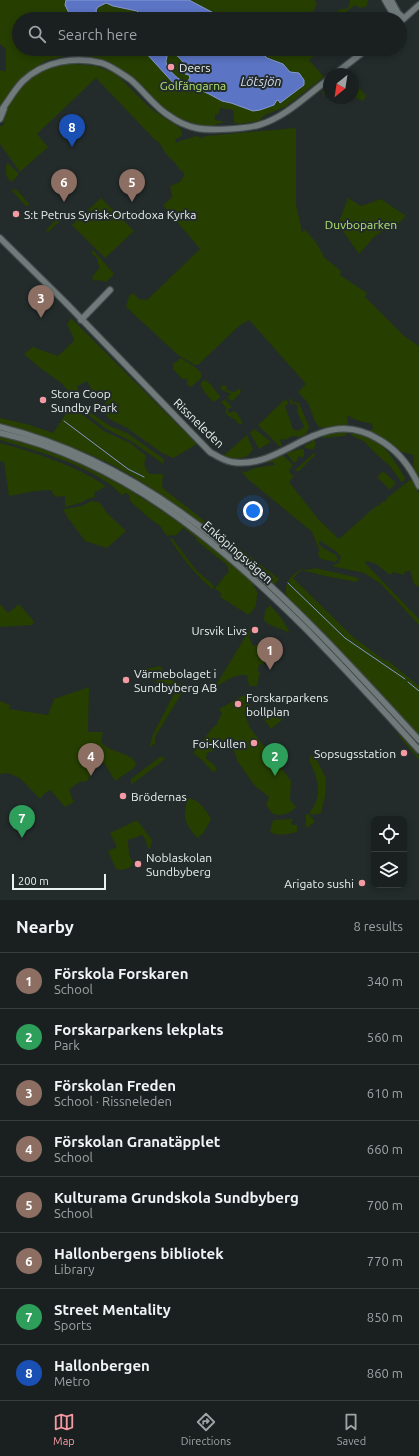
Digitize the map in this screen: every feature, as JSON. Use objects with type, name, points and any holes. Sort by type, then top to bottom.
[{"type":"street","points":[[386,0],[392,12]]},
{"type":"street","points":[[391,0],[397,12]]},
{"type":"street","points":[[407,16],[419,5]]},
{"type":"street","points":[[343,68],[358,56]]},
{"type":"street","points":[[0,112],[5,107],[14,91],[23,81],[38,69],[55,63],[78,60],[104,64],[117,70],[132,82],[159,110],[185,124],[197,128],[212,129],[250,127],[270,121],[282,115],[323,83]]},
{"type":"street","points":[[0,119],[4,113],[5,107]]},
{"type":"street","name":"Rissneleden","points":[[0,238],[210,452],[221,459],[231,462],[252,462],[275,454],[316,434],[331,430],[358,430],[374,436],[397,453],[406,462],[419,486]]},
{"type":"street","points":[[81,320],[110,290]]},
{"type":"street","name":"Enköpingsvägen","points":[[0,427],[36,437],[71,450],[104,465],[178,510],[212,535],[238,557],[274,594],[419,750]]},
{"type":"street","name":"Enköpingsvägen","points":[[0,433],[49,447],[86,463],[120,480],[158,503],[190,525],[274,594],[333,648],[419,740]]},
{"type":"green space","name":"Golfängarna","points":[[0,0],[315,0],[314,1],[317,2],[313,12],[12,12],[12,56],[65,56],[45,61],[22,78],[14,87],[0,109],[0,71],[3,70],[6,72],[6,49],[0,44]]},
{"type":"green space","points":[[350,0],[368,0],[367,6],[361,8],[355,5],[347,12],[337,12],[338,10],[348,8]]},
{"type":"green space","name":"Golfängarna","points":[[88,56],[314,56],[309,60],[323,78],[285,107],[265,115],[259,121],[240,124],[234,123],[233,110],[220,108],[219,113],[215,115],[215,120],[223,123],[216,124],[214,127],[203,126],[176,117],[162,108],[139,84],[113,64]]},
{"type":"green space","points":[[74,64],[96,66],[116,74],[150,108],[179,127],[182,131],[182,136],[176,139],[175,142],[177,143],[181,140],[195,136],[203,138],[205,136],[296,128],[296,204],[302,232],[305,230],[315,241],[325,258],[341,271],[340,275],[367,293],[365,297],[404,336],[419,346],[419,478],[413,466],[413,455],[402,452],[369,431],[373,429],[372,424],[356,420],[347,415],[348,425],[326,428],[319,427],[308,403],[298,392],[306,384],[249,320],[239,326],[198,365],[195,365],[178,355],[126,307],[129,296],[133,293],[139,299],[147,300],[200,249],[163,205],[172,197],[170,186],[180,182],[184,175],[183,171],[180,170],[165,153],[159,143],[96,78],[37,134],[48,147],[20,172],[0,144],[0,126],[4,125],[7,109],[24,84],[31,77],[46,68],[56,65]]},
{"type":"green space","points":[[359,87],[366,96],[363,101],[359,99]]},
{"type":"green space","points":[[8,163],[19,174],[12,182],[6,175],[6,165]]},
{"type":"green space","points":[[13,189],[18,191],[30,205],[26,206],[12,191]]},
{"type":"green space","points":[[101,198],[134,231],[105,258],[72,225]]},
{"type":"green space","name":"Duvboparken","points":[[348,198],[361,206],[381,199],[406,216],[393,229],[383,231],[374,237],[359,254],[338,224]]},
{"type":"green space","points":[[59,217],[62,219],[48,232],[46,230]]},
{"type":"green space","points":[[93,250],[114,274],[106,282],[99,280],[94,281],[92,277],[100,267],[97,258],[91,253]]},
{"type":"green space","points":[[71,318],[197,444],[173,458],[162,453],[127,428],[109,419],[105,412],[106,402],[95,396],[87,381],[77,386],[79,391],[72,394],[60,382],[40,368],[24,354],[34,346],[35,348],[58,356],[74,341],[74,338],[67,325]]},
{"type":"green space","points":[[181,358],[195,367],[202,374],[201,378],[191,387],[187,385],[187,379],[183,380],[173,369],[173,364]]},
{"type":"green space","points":[[204,380],[210,384],[220,398],[213,402],[211,400],[200,384]]},
{"type":"green space","points":[[224,385],[227,387],[226,390],[234,392],[240,388],[241,392],[233,401],[229,400],[228,396],[231,394],[222,390],[220,386]]},
{"type":"green space","points":[[289,397],[293,402],[299,403],[309,427],[306,434],[300,437],[292,436],[285,440],[280,440],[282,445],[280,447],[258,425],[283,401],[287,400],[288,404],[285,406],[293,429],[297,431],[303,428],[304,426],[297,412],[298,405],[290,403]]},
{"type":"green space","points":[[225,399],[232,407],[228,409],[228,412],[236,412],[243,423],[237,423],[236,420],[227,415],[225,411],[227,409],[221,402]]},
{"type":"green space","points":[[71,406],[104,431],[130,443],[145,455],[145,468],[150,474],[163,474],[162,487],[165,490],[279,579],[275,584],[233,545],[225,543],[180,508],[148,486],[114,466],[74,448],[38,435],[0,424],[0,418],[26,424],[53,433]]},
{"type":"green space","points":[[78,406],[82,407],[110,426],[127,433],[164,459],[163,464],[131,441],[106,429]]},
{"type":"green space","points":[[254,429],[271,442],[259,449],[250,433]]},
{"type":"green space","points":[[347,432],[347,434],[344,436],[322,438],[325,435]]},
{"type":"green space","points":[[350,432],[369,438],[384,448],[400,469],[405,478],[404,481],[401,482],[391,467],[365,442],[351,435]]},
{"type":"green space","points":[[247,435],[253,449],[247,456],[236,458],[223,456]]},
{"type":"green space","points":[[0,436],[63,456],[121,485],[139,496],[222,555],[243,572],[258,593],[256,606],[250,614],[247,614],[220,597],[221,593],[215,590],[229,571],[227,565],[183,528],[175,536],[167,536],[160,526],[130,501],[129,495],[126,493],[122,495],[110,484],[70,463],[56,457],[0,440]]},
{"type":"green space","points":[[314,440],[316,443],[314,450],[303,447]]},
{"type":"green space","points":[[0,443],[55,460],[106,486],[94,493],[95,497],[65,507],[65,496],[55,497],[51,490],[35,491],[9,496],[4,462],[0,461]]},
{"type":"green space","points":[[304,449],[304,456],[302,458],[299,456],[296,462],[293,462],[286,453]]},
{"type":"green space","points":[[314,453],[316,454],[299,471],[294,471]]},
{"type":"green space","points":[[282,454],[293,465],[289,470],[294,476],[289,482],[319,520],[339,539],[376,506],[382,502],[385,502],[387,498],[411,479],[414,482],[419,494],[419,587],[414,584],[410,571],[405,571],[404,575],[393,572],[390,575],[376,564],[367,561],[365,563],[419,619],[419,625],[381,584],[364,573],[331,566],[338,563],[341,557],[337,552],[320,540],[319,544],[336,555],[338,559],[335,562],[321,559],[318,555],[319,549],[312,532],[248,479],[241,471],[246,472],[254,468],[275,465],[273,462],[262,463]]},
{"type":"green space","points":[[383,471],[396,483],[390,490],[377,477]]},
{"type":"green space","points":[[91,501],[99,502],[107,513],[126,531],[107,548],[85,541],[63,509],[82,506]]},
{"type":"green space","points":[[172,538],[196,570],[212,584],[214,587],[212,589],[194,572],[170,539]]},
{"type":"green space","points":[[315,568],[359,579],[357,582],[301,570],[293,578],[352,636],[385,661],[387,660],[419,686],[419,736],[333,643],[287,597],[287,584],[294,574],[301,569],[307,570]]},
{"type":"green space","points":[[0,604],[8,613],[19,604],[34,621],[32,625],[0,627]]},
{"type":"green space","points":[[270,605],[282,619],[290,633],[268,624],[264,620],[265,611]]},
{"type":"green space","points":[[250,629],[252,629],[249,637],[253,646],[261,644],[263,651],[279,657],[277,660],[266,658],[263,665],[259,664],[258,672],[260,672],[257,686],[249,686],[247,675],[239,675],[217,686],[216,685]]},
{"type":"green space","points":[[160,666],[169,679],[186,686],[155,737],[155,743],[149,748],[153,734],[175,692],[156,683],[157,677],[136,671]]},
{"type":"green space","points":[[89,687],[88,732],[103,732],[101,742],[105,746],[133,759],[136,763],[134,768],[115,781],[105,764],[99,760],[87,781],[79,782],[69,790],[74,802],[65,807],[50,790],[40,799],[20,778],[8,773],[0,774],[0,701],[10,705],[9,709],[48,715],[54,699]]},
{"type":"green space","points":[[244,695],[250,705],[250,709],[244,712],[250,728],[291,782],[290,800],[296,807],[282,815],[272,813],[270,811],[266,805],[269,797],[255,786],[238,762],[230,741],[222,742],[213,749],[213,751],[207,753],[206,758],[217,770],[213,772],[193,753],[213,727],[218,724],[217,722],[222,714],[219,709]]},
{"type":"green space","points":[[261,709],[267,710],[282,720],[271,729],[262,717],[260,711]]},
{"type":"green space","points":[[399,734],[419,756],[419,760],[398,735]]},
{"type":"green space","points":[[314,755],[326,778],[325,796],[321,813],[311,815],[310,812],[317,798],[318,792],[317,779],[309,760],[310,756]]},
{"type":"green space","points":[[161,756],[165,759],[131,785],[131,779]]},
{"type":"green space","points":[[187,798],[198,802],[211,819],[204,832],[198,838],[192,832],[185,820]]},
{"type":"green space","points":[[306,814],[309,814],[315,822],[306,828]]},
{"type":"green space","points":[[293,819],[291,823],[292,825],[297,825],[297,832],[280,835],[270,832],[273,820]]},
{"type":"green space","points":[[137,820],[152,840],[150,849],[147,847],[146,840],[142,835],[128,840],[129,855],[133,862],[131,867],[122,870],[116,869],[108,851],[117,847],[110,833]]},
{"type":"water","points":[[66,0],[189,0],[212,12],[138,12],[106,3],[98,7],[96,12],[68,12],[65,5]]},
{"type":"water","name":"Lötsjön","points":[[149,56],[167,56],[166,62],[168,68],[184,82],[187,82],[190,78],[189,75],[185,74],[187,70],[177,56],[265,56],[283,64],[290,72],[299,73],[304,80],[304,85],[280,103],[277,100],[274,105],[253,111],[222,101],[196,88],[176,86]]},
{"type":"waterway","points":[[64,421],[128,469],[144,477]]},
{"type":"waterway","points":[[288,583],[345,638],[405,679]]},
{"type":"waterway","points":[[408,682],[419,691]]},
{"type":"place","name":"Deers","points":[[171,67]]},
{"type":"place","name":"Hallonbergen","points":[[72,147]]},
{"type":"place","name":"Hallonbergens bibliotek","points":[[64,202]]},
{"type":"place","name":"Kulturama Grundskola Sundbyberg","points":[[132,202]]},
{"type":"place","name":"S:t Petrus Syrisk-Ortodoxa Kyrka","points":[[16,214]]},
{"type":"place","name":"Förskolan Freden","points":[[41,318]]},
{"type":"place","name":"Stora Coop Sundby Park","points":[[43,400]]},
{"type":"place","name":"Ursvik Livs","points":[[255,630]]},
{"type":"place","name":"Förskola Forskaren","points":[[270,670]]},
{"type":"place","name":"Värmebolaget i Sundbyberg AB","points":[[126,680]]},
{"type":"place","name":"Forskarparkens bollplan","points":[[238,704]]},
{"type":"place","name":"Foi-Kullen","points":[[254,743]]},
{"type":"place","name":"Sopsugsstation","points":[[404,753]]},
{"type":"place","name":"Förskolan Granatäpplet","points":[[91,776]]},
{"type":"place","name":"Forskarparkens lekplats","points":[[275,776]]},
{"type":"place","name":"Brödernas","points":[[123,796]]},
{"type":"place","name":"Street Mentality","points":[[22,838]]},
{"type":"place","name":"Noblaskolan Sundbyberg","points":[[138,864]]},
{"type":"place","name":"Arigato sushi","points":[[362,883]]}]
